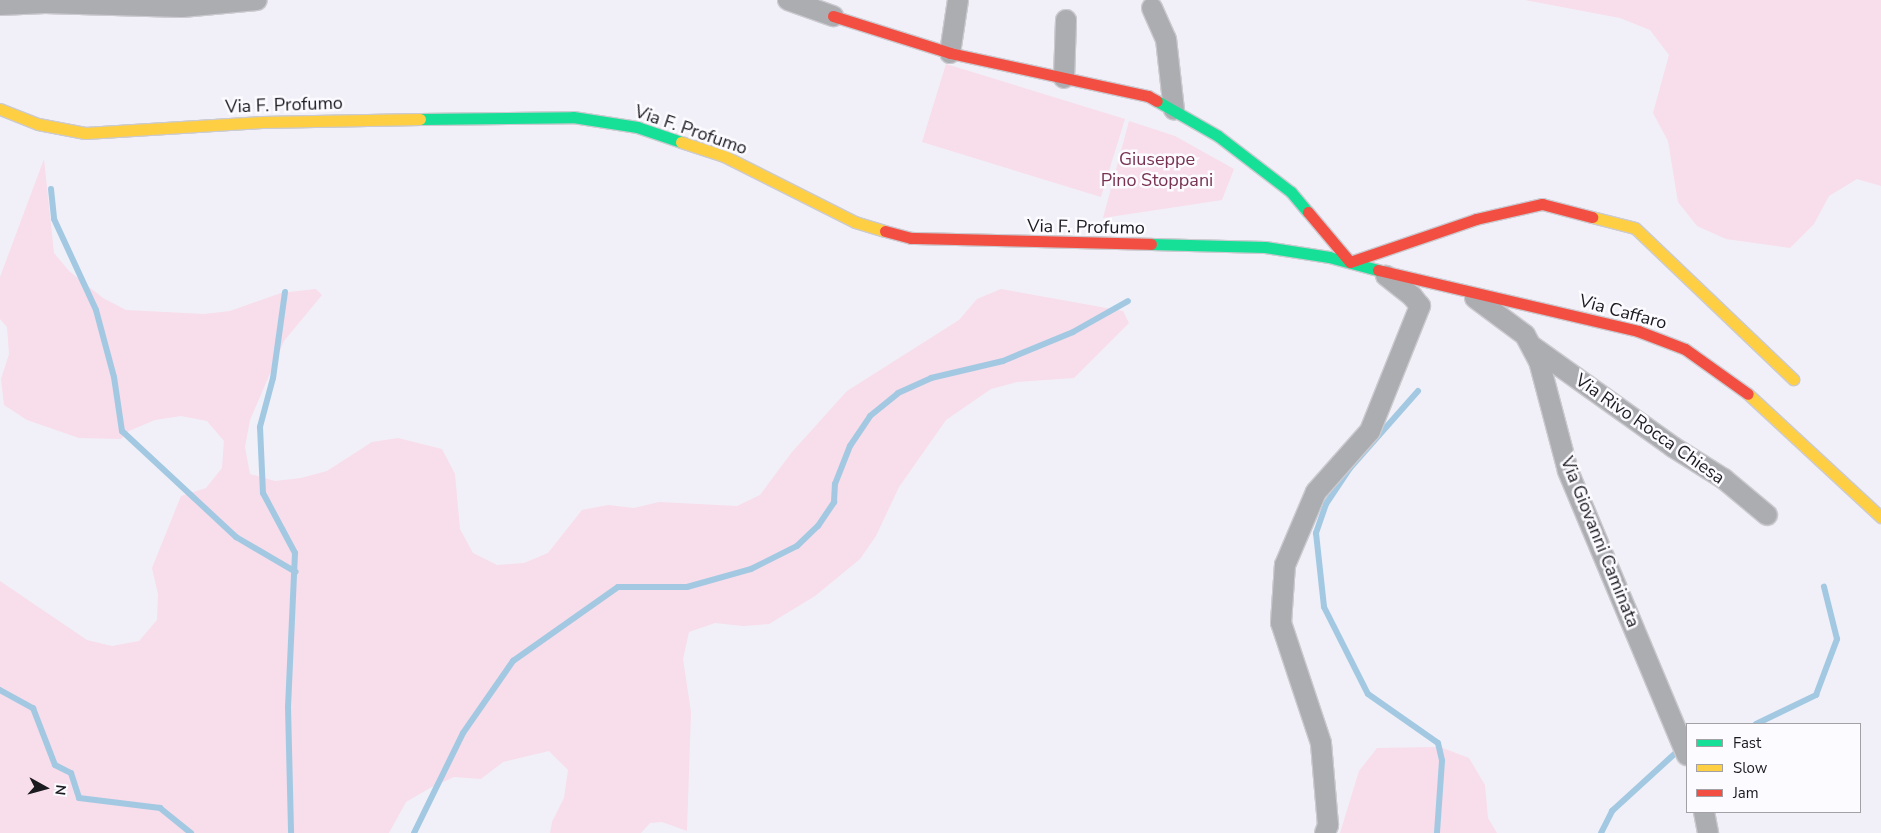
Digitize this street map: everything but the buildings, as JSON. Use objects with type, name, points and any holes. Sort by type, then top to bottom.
[{"type":"street","points":[[0,5],[44,1],[182,7],[257,0]]},
{"type":"street","points":[[788,0],[950,53],[1148,96],[1218,136],[1291,192],[1350,262],[1476,219],[1542,204],[1635,228],[1793,379]]},
{"type":"street","points":[[950,53],[958,0]]},
{"type":"street","points":[[1152,8],[1166,39],[1174,110]]},
{"type":"street","points":[[1064,78],[1066,20]]},
{"type":"street","name":"Via F. Profumo","points":[[0,109],[38,124],[85,133],[262,122],[573,116],[637,127],[724,156],[855,222],[911,238],[1265,247],[1329,257]]},
{"type":"street","name":"Via Caffaro","points":[[1329,257],[1470,294],[1638,331],[1685,349],[1737,384],[1881,517]]},
{"type":"street","points":[[1325,833],[1328,825],[1321,743],[1281,623],[1285,565],[1316,492],[1370,432],[1420,306],[1412,296],[1376,269]]},
{"type":"street","name":"Via Giovanni Caminata","points":[[1470,294],[1525,335],[1531,346],[1546,379],[1568,471],[1686,753]]},
{"type":"street","name":"Via Rivo Rocca Chiesa","points":[[1531,346],[1672,447],[1724,479],[1767,515]]},
{"type":"street","points":[[1704,813],[1708,833]]},
{"type":"green space","points":[[1525,0],[1881,0],[1881,186],[1857,179],[1829,196],[1814,224],[1790,248],[1726,239],[1697,226],[1678,202],[1668,141],[1653,113],[1669,55],[1650,30],[1620,18]]},
{"type":"green space","points":[[946,64],[1125,119],[1101,197],[922,142]]},
{"type":"green space","name":"Giuseppe Pino Stoppani","points":[[1129,121],[1175,136],[1234,169],[1222,200],[1103,218]]},
{"type":"green space","points":[[44,159],[54,253],[69,271],[103,298],[126,310],[204,314],[230,311],[281,293],[316,289],[322,295],[284,341],[250,420],[245,447],[250,474],[275,481],[301,478],[327,471],[372,442],[398,438],[442,449],[455,474],[460,529],[473,553],[497,565],[524,563],[548,553],[582,510],[608,505],[634,508],[659,502],[737,506],[760,495],[792,452],[847,391],[959,320],[977,299],[1001,289],[1123,311],[1129,323],[1074,378],[1017,382],[991,389],[946,420],[899,487],[876,536],[860,559],[815,596],[769,624],[743,626],[715,623],[689,632],[683,659],[691,712],[687,831],[662,822],[650,823],[641,833],[550,833],[552,822],[564,798],[568,770],[549,751],[503,762],[481,779],[454,777],[430,788],[406,802],[389,833],[0,833],[0,581],[87,640],[112,646],[139,641],[157,620],[158,594],[152,568],[181,496],[206,488],[222,468],[224,441],[207,421],[181,416],[155,420],[129,431],[121,439],[79,438],[27,420],[4,405],[1,379],[9,354],[7,327],[0,319],[0,277]]},
{"type":"green space","points":[[1440,747],[1469,758],[1485,785],[1488,818],[1497,833],[1340,833],[1359,771],[1377,748]]},
{"type":"waterway","points":[[51,189],[54,219],[96,310],[114,377],[122,431],[236,537],[296,572]]},
{"type":"waterway","points":[[285,292],[273,378],[260,427],[263,493],[295,553],[288,707],[291,833]]},
{"type":"waterway","points":[[414,833],[463,733],[513,661],[618,587],[687,587],[751,569],[797,546],[818,526],[834,502],[835,484],[850,446],[870,416],[898,393],[931,378],[1003,361],[1073,332],[1128,301]]},
{"type":"waterway","points":[[1418,391],[1350,468],[1326,504],[1316,533],[1324,607],[1368,694],[1438,743],[1442,761],[1437,833]]},
{"type":"waterway","points":[[1758,723],[1816,695],[1837,639],[1824,587]]},
{"type":"waterway","points":[[0,690],[33,708],[55,765],[71,773],[79,798],[160,808],[191,833]]},
{"type":"waterway","points":[[1601,833],[1612,811],[1681,748]]},
{"type":"traffic: fast","points":[[1157,101],[1218,136],[1291,192],[1308,212]]},
{"type":"traffic: fast","points":[[420,119],[573,117],[637,127],[681,142]]},
{"type":"traffic: fast","points":[[1151,244],[1265,247],[1329,257],[1378,270]]},
{"type":"traffic: slow","points":[[0,109],[38,124],[85,133],[262,122],[420,119]]},
{"type":"traffic: slow","points":[[681,142],[724,156],[855,222],[885,231]]},
{"type":"traffic: slow","points":[[1592,217],[1635,228],[1793,379]]},
{"type":"traffic: slow","points":[[1748,394],[1881,517]]},
{"type":"traffic: jam","points":[[833,16],[950,53],[1148,96],[1157,101]]},
{"type":"traffic: jam","points":[[1308,212],[1350,262],[1476,219],[1542,204],[1592,217]]},
{"type":"traffic: jam","points":[[885,231],[911,238],[1151,244]]},
{"type":"traffic: jam","points":[[1378,270],[1638,331],[1685,349],[1748,394]]}]
